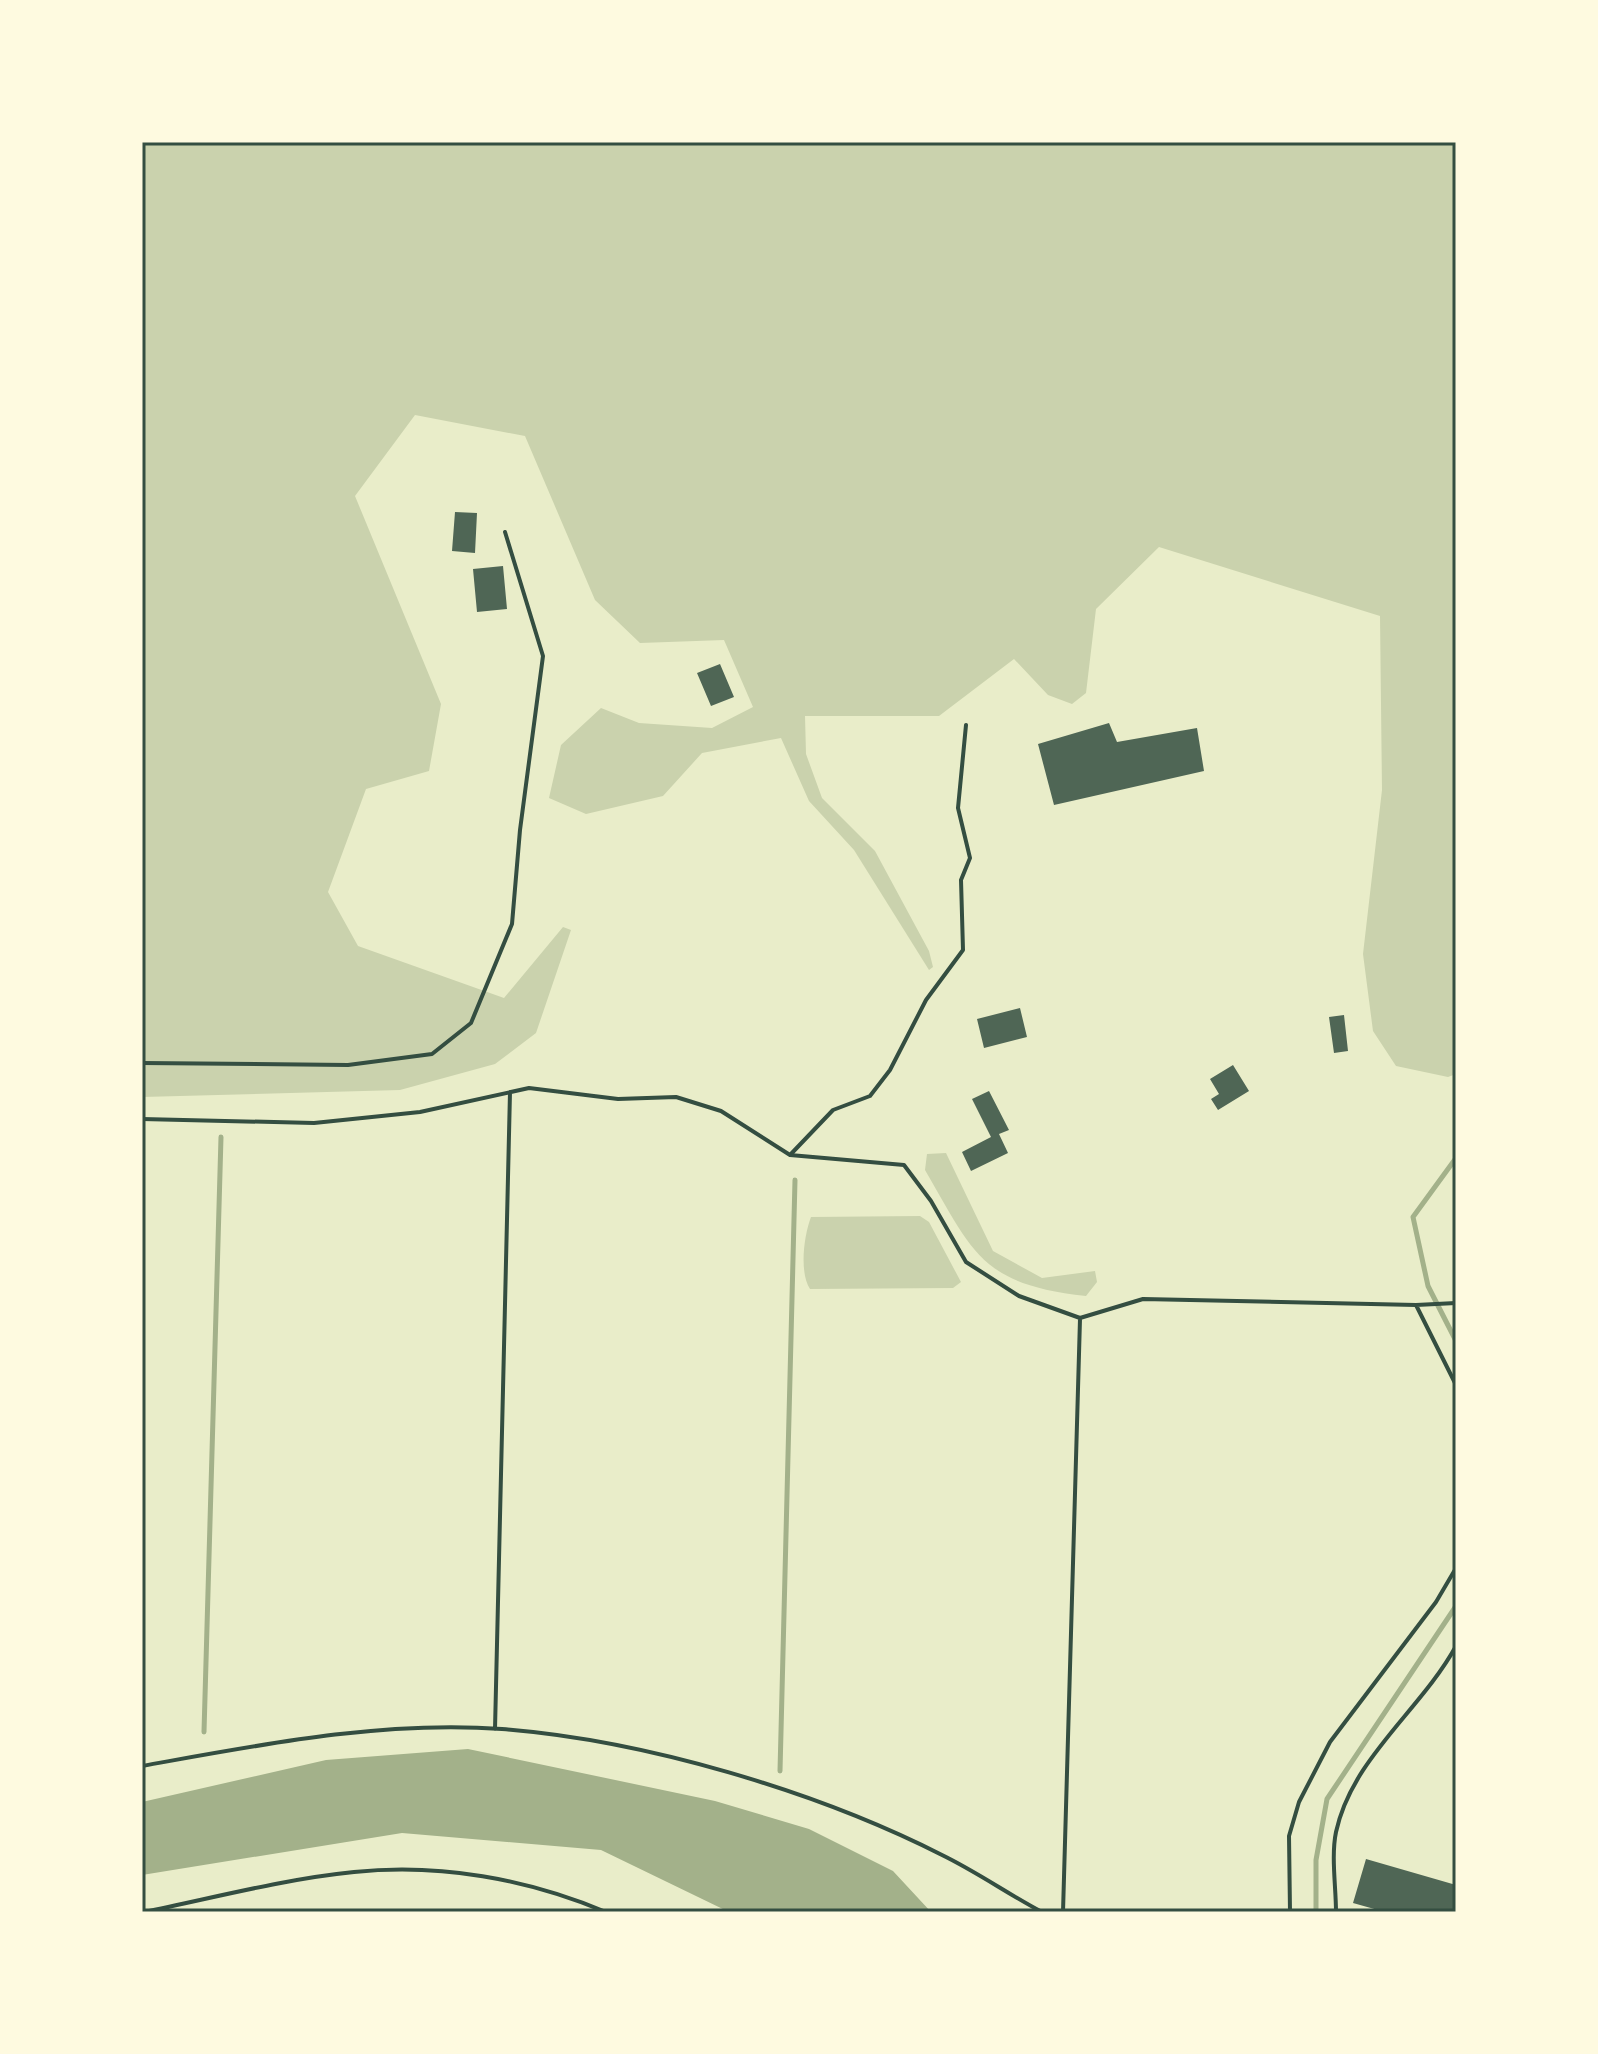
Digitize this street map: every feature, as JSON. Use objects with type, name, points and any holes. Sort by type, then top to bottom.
[{"type":"lane","points":[[142,1063],[348,1065],[432,1054],[471,1023],[512,924],[520,830],[543,656],[505,532]]},
{"type":"lane","points":[[790,1155],[833,1110],[870,1096],[890,1070],[926,1000],[963,950],[961,880],[970,858],[958,808],[966,725]]},
{"type":"lane","points":[[142,1119],[314,1123],[420,1112],[529,1088],[618,1099],[676,1097],[721,1111],[790,1155],[904,1165],[931,1201],[966,1262],[1019,1296],[1080,1318],[1143,1299],[1416,1305],[1456,1303]]},
{"type":"lane","points":[[495,1729],[505,1447],[510,1092]]},
{"type":"lane","points":[[1416,1305],[1456,1385]]},
{"type":"lane","points":[[1063,1912],[1080,1318]]},
{"type":"lane","points":[[1290,1912],[1289,1836],[1299,1802],[1330,1742],[1436,1602],[1456,1568]]},
{"type":"lane","points":[[1336,1912],[1335,1834],[1342,1811],[1378,1748],[1444,1668],[1456,1646]]},
{"type":"lane","points":[[142,1766],[374,1732],[495,1729],[625,1748],[758,1781],[941,1854],[1042,1912]]},
{"type":"lane","points":[[144,1912],[354,1872],[409,1870],[464,1873],[523,1884],[606,1912]]},
{"type":"shaded area","points":[[142,142],[1456,142],[1456,1074],[1448,1077],[1396,1066],[1373,1031],[1363,954],[1382,790],[1380,616],[1159,547],[1096,609],[1086,693],[1072,704],[1048,695],[1014,659],[939,716],[805,716],[806,754],[822,798],[875,851],[929,951],[933,967],[929,970],[854,850],[809,801],[781,738],[702,753],[663,796],[586,814],[549,798],[561,745],[601,708],[639,723],[712,728],[753,707],[724,640],[640,643],[595,600],[525,436],[415,415],[355,496],[441,704],[429,771],[366,789],[328,892],[358,946],[504,998],[563,927],[571,930],[536,1033],[495,1064],[400,1090],[142,1097]]},
{"type":"shaded area","points":[[946,1153],[993,1251],[1042,1278],[1095,1271],[1097,1282],[1086,1296],[1023,1283],[984,1260],[956,1223],[925,1170],[927,1154]]},
{"type":"shaded area","points":[[920,1216],[929,1222],[961,1282],[953,1288],[810,1289],[804,1253],[811,1217]]},
{"type":"shaded area","points":[[468,1749],[715,1801],[809,1829],[893,1871],[931,1912],[729,1912],[601,1850],[402,1833],[142,1875],[142,1802],[326,1760]]},
{"type":"building","points":[[455,512],[477,513],[475,553],[452,551]]},
{"type":"building","points":[[503,566],[507,609],[477,612],[473,569]]},
{"type":"building","points":[[720,664],[734,697],[711,706],[697,673]]},
{"type":"building","points":[[1109,723],[1117,742],[1197,728],[1204,771],[1054,805],[1038,744]]},
{"type":"building","points":[[1020,1008],[1027,1037],[984,1048],[977,1019]]},
{"type":"building","points":[[1344,1015],[1348,1051],[1334,1053],[1329,1017]]},
{"type":"building","points":[[1233,1065],[1249,1091],[1218,1110],[1211,1099],[1219,1094],[1210,1079]]},
{"type":"building","points":[[989,1091],[1009,1130],[999,1134],[1008,1153],[971,1171],[962,1152],[991,1137],[972,1099]]},
{"type":"building","points":[[1366,1859],[1456,1885],[1456,1912],[1385,1912],[1353,1903]]},
{"type":"waterway","points":[[204,1732],[221,1137]]},
{"type":"waterway","points":[[1456,1158],[1413,1217],[1428,1286],[1456,1341]]},
{"type":"waterway","points":[[780,1771],[795,1180]]},
{"type":"waterway","points":[[1316,1912],[1316,1860],[1327,1799],[1456,1606]]}]
